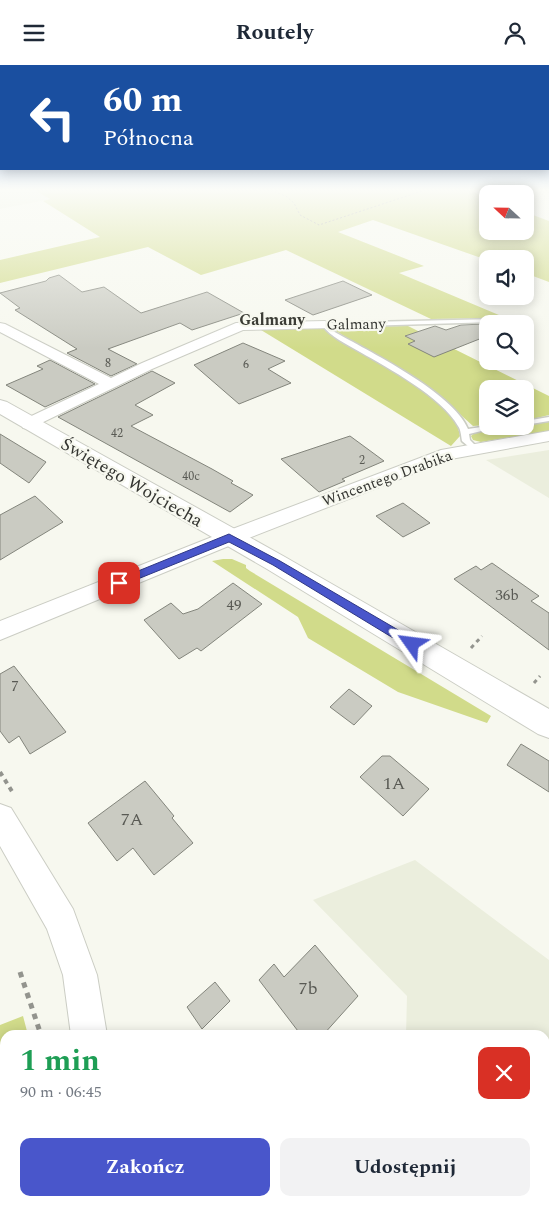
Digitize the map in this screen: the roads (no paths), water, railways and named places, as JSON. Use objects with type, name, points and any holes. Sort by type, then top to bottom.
[{"type":"street","name":"Galmany","points":[[29,424],[147,366],[242,326],[325,325]]},
{"type":"street","points":[[0,327],[111,384]]},
{"type":"street","name":"Świętego Wojciecha","points":[[0,406],[229,538],[276,563],[549,725]]},
{"type":"street","name":"Wincentego Drabika","points":[[0,631],[229,538],[416,465],[447,455],[549,436]]},
{"type":"street","points":[[0,818],[61,921],[80,975],[88,1030]]},
{"type":"lane","name":"Galmany","points":[[325,325],[479,320]]},
{"type":"lane","points":[[325,325],[331,332],[409,378],[438,399],[456,417],[465,432],[466,441],[475,449]]},
{"type":"lane","points":[[534,422],[549,419]]},
{"type":"lane","points":[[465,432],[479,429]]},
{"type":"district","name":"Galmany","points":[[272,319]]}]
